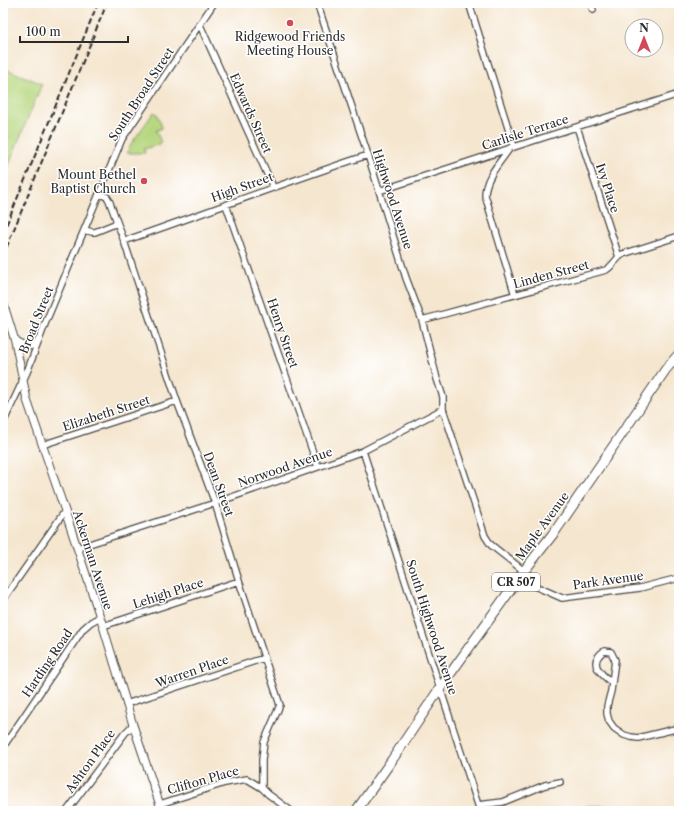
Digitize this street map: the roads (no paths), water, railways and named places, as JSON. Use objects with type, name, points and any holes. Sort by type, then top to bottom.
[{"type":"main road","name":"Maple Avenue","points":[[356,811],[440,688],[522,573],[556,530],[666,369],[679,354]]},
{"type":"street","name":"South Broad Street","points":[[68,269],[122,139],[214,3]]},
{"type":"street","name":"Highwood Avenue","points":[[317,3],[368,155],[406,278],[422,320],[443,397],[443,406],[485,536],[491,545],[522,573]]},
{"type":"street","points":[[469,3],[512,147],[495,169],[485,189],[485,195],[515,295]]},
{"type":"street","points":[[590,3],[593,10]]},
{"type":"street","name":"Edwards Street","points":[[200,25],[273,187]]},
{"type":"street","name":"Carlisle Terrace","points":[[379,191],[679,94]]},
{"type":"street","name":"Ivy Place","points":[[577,127],[619,257]]},
{"type":"street","name":"High Street","points":[[124,241],[273,187],[368,155]]},
{"type":"street","name":"Dean Street","points":[[100,194],[107,197],[109,200],[124,241],[177,401],[216,503],[239,581],[280,705],[264,742],[262,760],[262,788]]},
{"type":"street","name":"Henry Street","points":[[226,205],[318,467]]},
{"type":"street","points":[[85,230],[95,232],[117,223]]},
{"type":"street","name":"Linden Street","points":[[422,320],[606,270],[611,267],[623,254],[679,236]]},
{"type":"street","name":"Broad Street","points":[[3,422],[23,381],[68,269]]},
{"type":"street","name":"Ackerman Avenue","points":[[3,302],[15,341],[27,400],[103,626],[126,704],[161,808]]},
{"type":"street","points":[[15,341],[25,346],[31,346],[38,342]]},
{"type":"street","name":"Elizabeth Street","points":[[42,445],[177,401]]},
{"type":"street","name":"Norwood Avenue","points":[[77,548],[216,503],[364,451],[443,406]]},
{"type":"street","name":"South Highwood Avenue","points":[[364,451],[480,811]]},
{"type":"street","points":[[3,600],[65,511]]},
{"type":"street","name":"Park Avenue","points":[[522,573],[528,583],[562,598],[640,588],[679,578]]},
{"type":"street","name":"Lehigh Place","points":[[103,626],[239,581]]},
{"type":"street","name":"Harding Road","points":[[3,747],[83,629],[90,622],[100,617]]},
{"type":"street","points":[[612,683],[600,673],[596,664],[599,654],[604,651],[611,652],[615,660],[612,683],[607,706],[607,714],[614,728],[624,736],[638,738],[679,728]]},
{"type":"street","name":"Warren Place","points":[[126,704],[264,658]]},
{"type":"street","name":"Ashton Place","points":[[67,811],[125,733],[133,725]]},
{"type":"street","name":"Clifton Place","points":[[161,808],[236,781],[247,779],[262,788],[291,811]]},
{"type":"street","points":[[478,805],[503,802],[545,785],[560,782]]},
{"type":"railway","points":[[3,233],[98,3]]},
{"type":"railway","points":[[3,256],[107,3]]},
{"type":"place","name":"Ridgewood Friends Meeting House","points":[[290,23]]},
{"type":"place","name":"Mount Bethel Baptist Church","points":[[144,181]]}]
